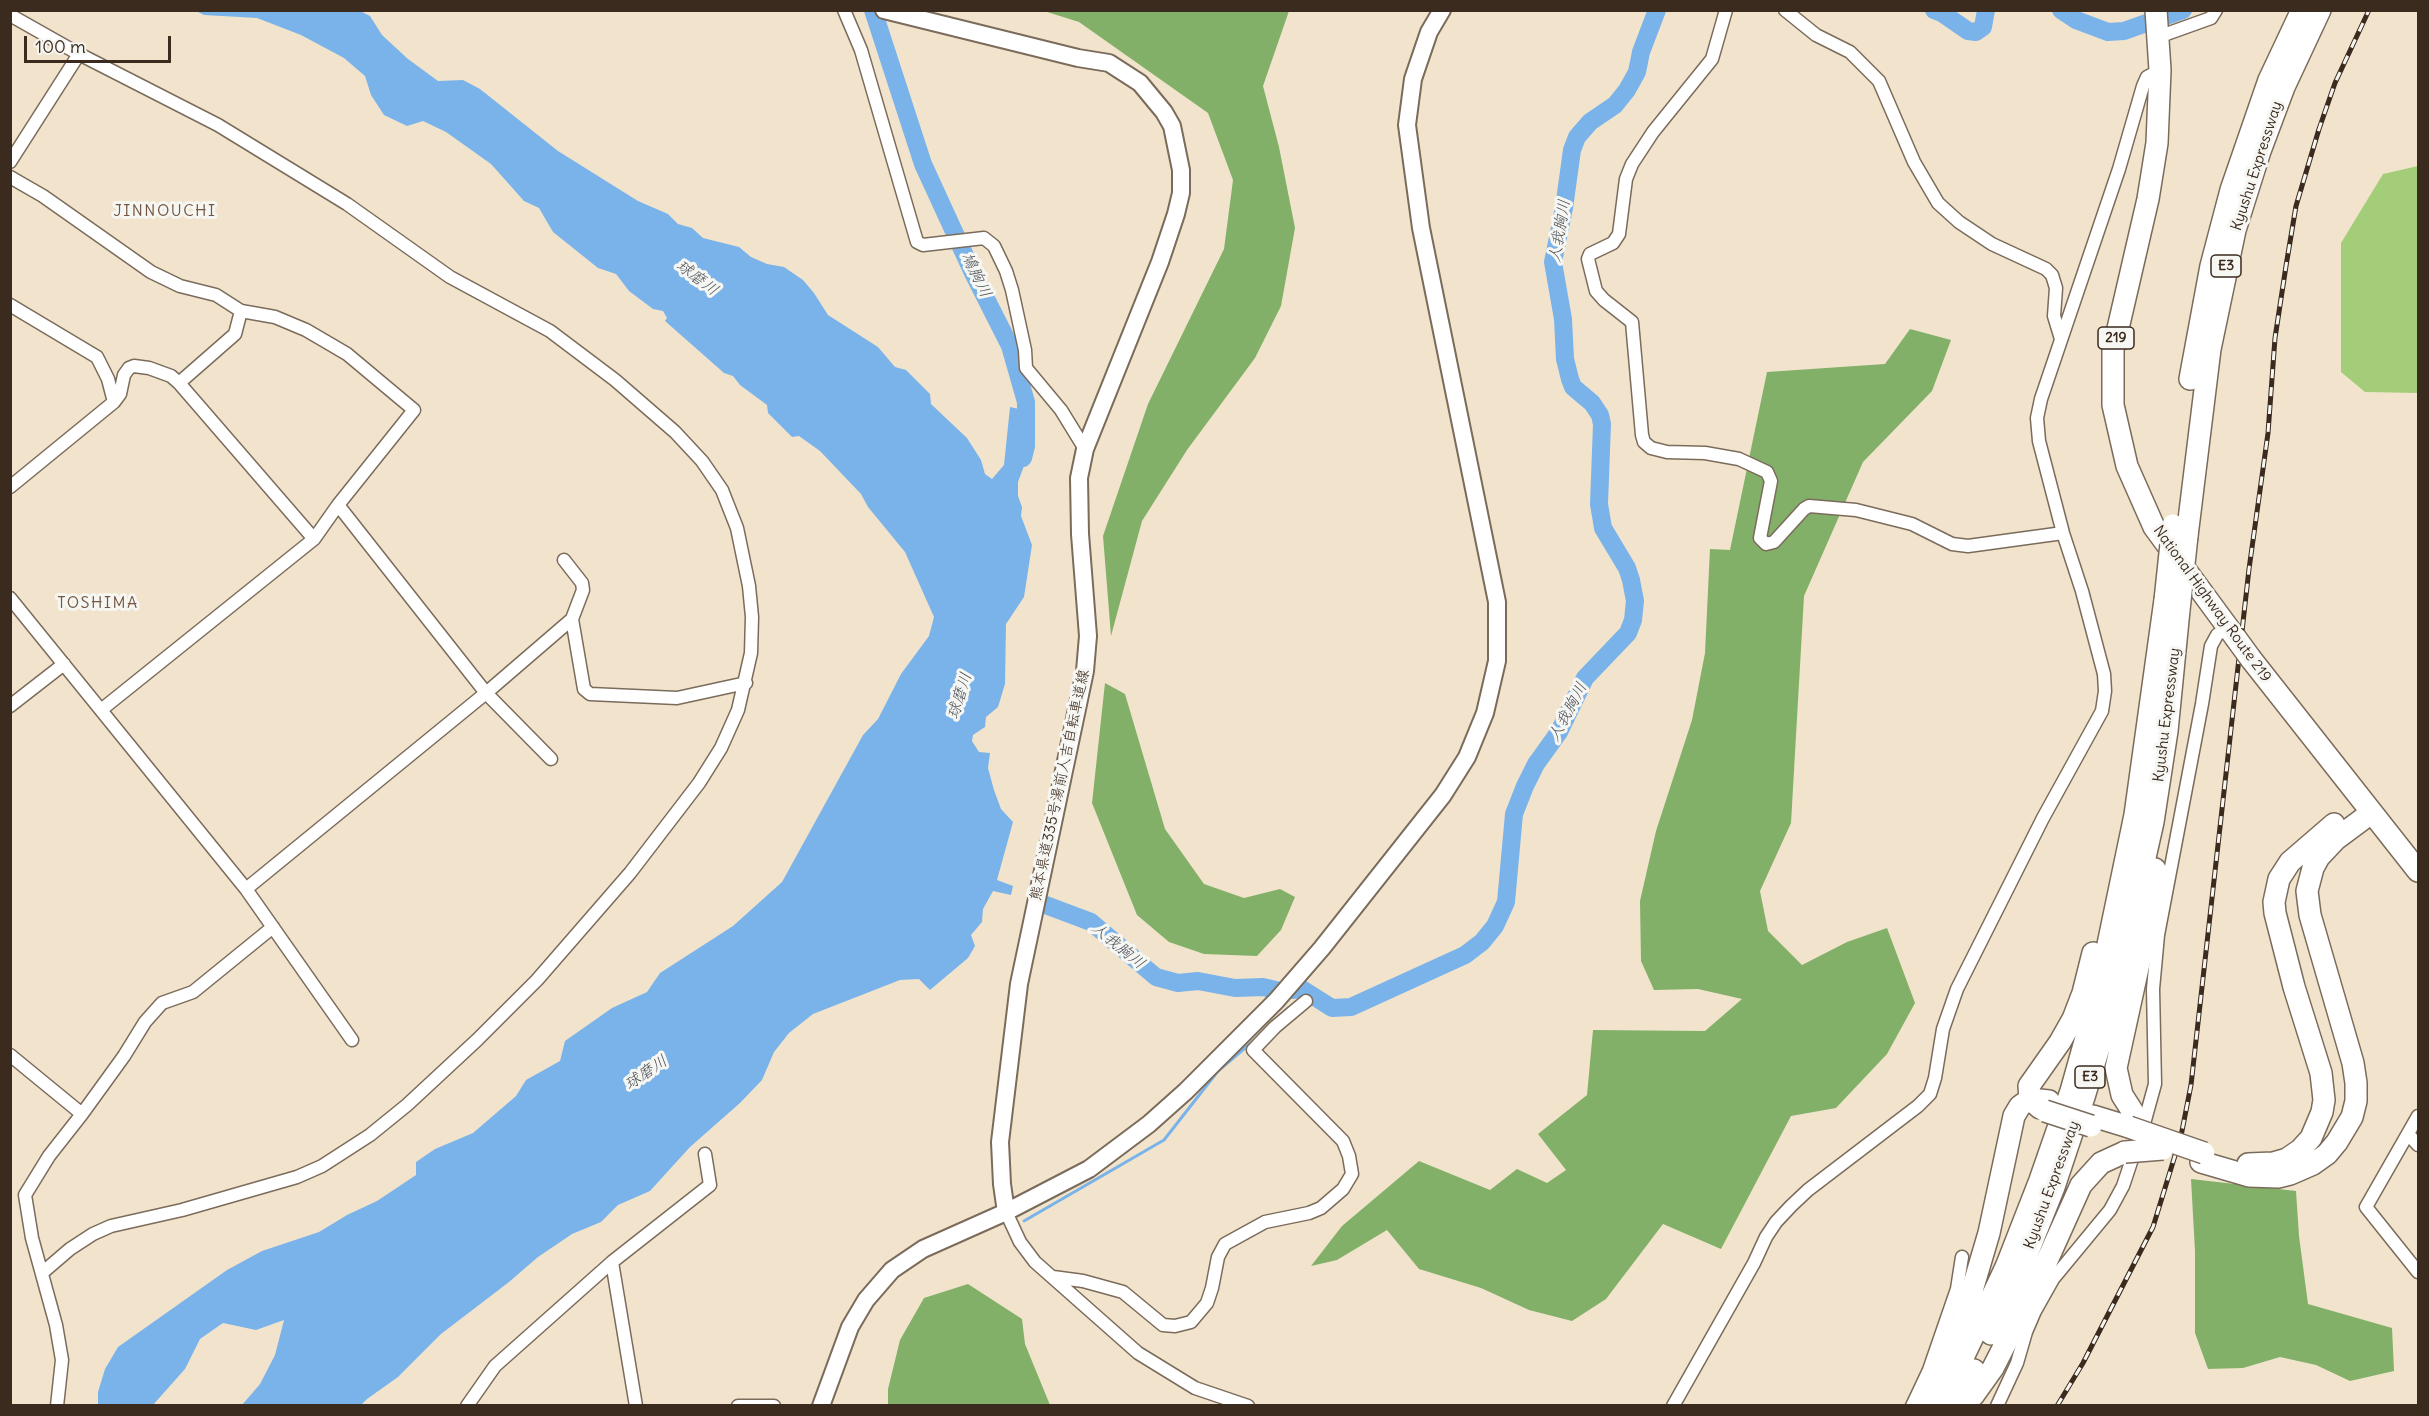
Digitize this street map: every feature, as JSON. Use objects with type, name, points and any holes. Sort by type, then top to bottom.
[{"type":"highway","name":"National Highway Route 219","points":[[2156,10],[2160,70],[2157,143],[2148,199],[2113,350],[2113,405],[2127,466],[2154,527],[2231,632],[2418,871]]},
{"type":"highway","name":"Kyushu Expressway","points":[[1940,1406],[2006,1267],[2040,1180],[2071,1091],[2096,1002],[2135,815],[2172,605],[2180,531],[2191,377],[2211,266],[2246,144],[2269,80],[2302,10]]},
{"type":"highway","name":"Kyushu Expressway","points":[[2180,531],[2210,349],[2235,230],[2260,151],[2284,87],[2320,10]]},
{"type":"highway","name":"Kyushu Expressway","points":[[1957,1406],[2019,1274],[2054,1187],[2110,1008],[2153,822],[2167,731],[2172,605]]},
{"type":"highway","points":[[2129,1133],[2116,1068],[2150,913],[2161,822],[2167,731]]},
{"type":"highway","points":[[2203,1158],[2242,1164],[2273,1163],[2287,1159],[2311,1138],[2318,1125],[2324,1100],[2323,1086],[2275,913],[2276,891],[2284,870],[2298,853],[2366,807]]},
{"type":"highway","points":[[1926,1406],[1963,1321],[1989,1233],[2014,1116],[2020,1106],[2041,1104],[2163,1144],[2248,1176],[2278,1177],[2290,1174],[2308,1167],[2327,1154],[2337,1142],[2352,1117],[2356,1101],[2354,1063],[2310,915],[2307,891],[2309,879],[2319,857],[2366,807]]},
{"type":"highway","points":[[2041,1104],[2029,1086],[2073,1019],[2083,993],[2109,892],[2135,815]]},
{"type":"highway","points":[[1966,1406],[1993,1368],[2004,1347],[2041,1274],[2081,1185],[2129,1133]]},
{"type":"main road","points":[[821,1406],[850,1327],[866,1300],[892,1270],[923,1249],[1006,1212],[1089,1169],[1119,1148],[1186,1091],[1239,1039],[1322,948],[1443,795],[1467,757],[1485,713],[1497,661],[1497,602],[1420,228],[1407,125],[1413,79],[1429,32],[1442,10]]},
{"type":"main road","name":"熊本県道335号湯前人吉自転車道線","points":[[885,11],[1078,58],[1109,63],[1140,83],[1164,112],[1172,126],[1182,170],[1181,193],[1176,214],[1160,262],[1085,449],[1079,478],[1088,636],[1085,671],[1019,984],[1000,1142],[1006,1212]]},
{"type":"street","points":[[844,10],[861,50],[917,242],[923,245],[984,238],[994,246],[1006,271],[1025,350],[1026,368],[1061,410],[1085,449]]},
{"type":"street","points":[[1726,10],[1712,60],[1653,132],[1632,164],[1626,179],[1618,234],[1613,243],[1590,254],[1588,259],[1596,291],[1632,321],[1641,435],[1644,442],[1651,448],[1667,452],[1705,453],[1739,459],[1767,472],[1771,481],[1760,538],[1766,544],[1774,542],[1809,506],[1856,510],[1912,524],[1952,544],[1968,546],[2063,533]]},
{"type":"street","points":[[1785,10],[1816,35],[1850,52],[1879,81],[1914,162],[1938,202],[1959,222],[1992,244],[2052,274],[2056,288],[2054,316],[2061,339]]},
{"type":"street","points":[[2158,37],[2211,18],[2216,10]]},
{"type":"street","points":[[10,15],[80,54],[219,125],[347,204],[450,277],[550,331],[615,380],[675,432],[702,462],[722,490],[738,528],[749,586],[752,617],[751,653],[746,683],[738,710],[721,748],[676,815],[630,873],[537,980],[477,1041],[407,1105],[370,1135],[322,1166],[297,1177],[194,1207],[111,1226],[93,1234],[70,1249],[42,1273]]},
{"type":"street","points":[[10,162],[80,54]]},
{"type":"street","points":[[1673,1406],[1776,1222],[1808,1190],[1918,1106],[1930,1094],[1943,1029],[1957,989],[2043,818],[2099,719],[2105,691],[2104,674],[2082,591],[2063,533],[2039,441],[2037,418],[2041,399],[2119,169],[2143,86],[2147,77],[2160,70]]},
{"type":"street","points":[[10,177],[43,196],[151,272],[180,286],[216,295],[241,311],[275,317],[306,330],[347,354],[414,410],[314,539],[101,710]]},
{"type":"street","points":[[10,305],[97,357],[108,379],[114,402]]},
{"type":"street","points":[[179,383],[235,334],[241,311]]},
{"type":"street","points":[[10,487],[114,402],[120,394],[125,373],[134,366],[148,368],[171,376],[179,383],[314,539]]},
{"type":"street","points":[[338,506],[486,693],[551,759]]},
{"type":"street","points":[[246,889],[486,693],[572,619],[583,590],[582,583],[564,560]]},
{"type":"street","points":[[10,598],[246,889],[352,1040]]},
{"type":"street","points":[[572,619],[584,689],[590,694],[677,698],[746,683]]},
{"type":"street","points":[[1997,1406],[2017,1363],[2026,1332],[2053,1279],[2110,1210],[2123,1186],[2146,1119],[2155,1084],[2153,989],[2158,935],[2211,646],[2217,635],[2231,632]]},
{"type":"street","points":[[10,706],[64,664]]},
{"type":"street","points":[[57,1406],[62,1360],[57,1325],[32,1238],[25,1195],[49,1156],[124,1056],[145,1022],[162,1003],[193,992],[273,927]]},
{"type":"street","points":[[1053,1277],[1083,1281],[1123,1292],[1163,1325],[1175,1326],[1191,1322],[1207,1303],[1218,1257],[1225,1244],[1265,1222],[1309,1213],[1321,1208],[1343,1189],[1352,1174],[1350,1156],[1343,1141],[1253,1050],[1275,1027],[1306,1001]]},
{"type":"street","points":[[10,1055],[82,1114]]},
{"type":"street","points":[[2418,1116],[2366,1207],[2418,1272]]},
{"type":"street","points":[[2409,1135],[2418,1145]]},
{"type":"street","points":[[467,1406],[495,1366],[612,1262],[710,1185],[705,1154]]},
{"type":"street","points":[[1006,1212],[1020,1242],[1035,1262],[1138,1353],[1195,1388],[1248,1406]]},
{"type":"street","points":[[1912,1406],[1940,1340],[1957,1289],[1962,1257]]},
{"type":"street","points":[[612,1262],[636,1406]]},
{"type":"street","points":[[738,1406],[774,1406]]},
{"type":"green space","points":[[1044,11],[1289,11],[1263,86],[1279,147],[1295,228],[1281,306],[1255,358],[1187,450],[1142,521],[1111,636],[1103,536],[1148,404],[1224,249],[1233,180],[1208,113],[1079,22]]},
{"type":"green space","points":[[2418,166],[2418,393],[2365,392],[2341,372],[2341,243],[2383,174]]},
{"type":"green space","points":[[1910,329],[1951,340],[1932,391],[1863,462],[1804,596],[1791,823],[1760,891],[1768,931],[1802,965],[1847,942],[1887,928],[1915,1003],[1887,1054],[1836,1108],[1791,1116],[1721,1249],[1663,1224],[1606,1299],[1572,1321],[1529,1310],[1481,1288],[1419,1269],[1387,1230],[1337,1260],[1311,1266],[1342,1226],[1419,1161],[1490,1190],[1517,1169],[1547,1183],[1566,1170],[1538,1134],[1587,1095],[1593,1030],[1705,1031],[1742,999],[1698,989],[1654,990],[1641,961],[1640,901],[1656,831],[1692,720],[1705,653],[1710,549],[1730,550],[1767,372],[1885,364]]},
{"type":"green space","points":[[1105,683],[1125,694],[1165,829],[1204,884],[1244,898],[1280,889],[1295,897],[1281,930],[1257,956],[1204,954],[1169,942],[1137,915],[1092,803]]},
{"type":"green space","points":[[2191,1179],[2296,1191],[2308,1304],[2392,1328],[2394,1371],[2350,1381],[2316,1365],[2280,1357],[2243,1368],[2208,1369],[2195,1333],[2195,1251]]},
{"type":"green space","points":[[968,1284],[1022,1319],[1025,1344],[1050,1405],[888,1405],[888,1389],[900,1340],[924,1298]]},
{"type":"water","name":"球磨川","points":[[196,11],[360,11],[370,16],[382,35],[408,59],[438,81],[463,80],[480,89],[558,151],[638,201],[668,214],[678,224],[692,228],[703,238],[739,247],[751,257],[767,264],[784,267],[803,280],[828,315],[878,347],[895,367],[906,370],[930,394],[931,404],[967,438],[981,460],[985,474],[992,479],[1004,465],[1010,407],[1033,412],[1017,423],[1018,434],[1028,435],[1024,466],[1018,482],[1021,516],[1032,545],[1024,597],[1006,624],[1005,684],[998,707],[986,717],[985,727],[973,735],[972,741],[979,752],[990,753],[988,768],[994,790],[1001,809],[1013,822],[997,880],[1013,886],[1011,895],[993,891],[983,909],[982,922],[971,935],[975,946],[968,958],[930,990],[919,979],[900,980],[813,1014],[789,1033],[774,1052],[762,1080],[740,1103],[690,1147],[650,1191],[618,1205],[601,1222],[572,1234],[538,1257],[441,1334],[398,1377],[361,1405],[242,1405],[260,1384],[275,1355],[284,1320],[256,1330],[223,1323],[200,1339],[185,1369],[153,1405],[98,1405],[98,1392],[105,1369],[118,1347],[227,1270],[262,1251],[319,1232],[377,1201],[416,1175],[416,1162],[435,1149],[473,1133],[516,1096],[526,1080],[560,1061],[565,1041],[612,1008],[647,992],[660,973],[733,926],[782,882],[863,735],[878,719],[901,674],[929,636],[934,617],[905,552],[868,507],[861,494],[820,451],[799,436],[792,437],[768,413],[767,405],[740,385],[733,376],[724,373],[665,321],[667,318],[663,311],[653,309],[629,291],[616,274],[598,268],[553,232],[539,208],[524,201],[491,164],[446,132],[423,121],[407,126],[384,115],[371,95],[365,76],[344,58],[301,35],[257,18],[204,15]]},
{"type":"waterway","name":"鳩胸川","points":[[873,10],[923,164],[973,273],[1010,346],[1026,402],[1026,446],[1023,458]]},
{"type":"waterway","name":"人我胸川","points":[[1043,904],[1091,922],[1156,977],[1178,983],[1198,981],[1235,988],[1263,987],[1280,991],[1302,989],[1332,1008],[1351,1007],[1465,955],[1482,942],[1495,926],[1506,902],[1514,814],[1525,786],[1536,764],[1559,732],[1585,678],[1628,633],[1633,620],[1635,601],[1631,580],[1627,568],[1603,528],[1599,504],[1602,424],[1600,415],[1592,403],[1573,387],[1570,379],[1565,359],[1563,319],[1553,262],[1564,208],[1572,150],[1577,137],[1590,122],[1615,105],[1627,90],[1637,72],[1641,52],[1657,10]]},
{"type":"waterway","name":"人我胸川","points":[[1934,10],[1968,31],[1976,32],[1983,27],[1986,10]]},
{"type":"waterway","name":"人我胸川","points":[[2061,10],[2076,20],[2108,32],[2124,31],[2183,10]]},
{"type":"waterway","points":[[1277,1018],[1288,1008]]},
{"type":"waterway","points":[[1024,1221],[1164,1140],[1218,1071],[1258,1037]]},
{"type":"railway","points":[[2057,1406],[2083,1363],[2153,1227],[2181,1136],[2191,1085],[2249,569],[2268,433],[2275,338],[2296,206],[2335,83],[2369,10]]},
{"type":"district","name":"JINNOUCHI","points":[[165,211]]},
{"type":"district","name":"TOSHIMA","points":[[98,603]]}]
